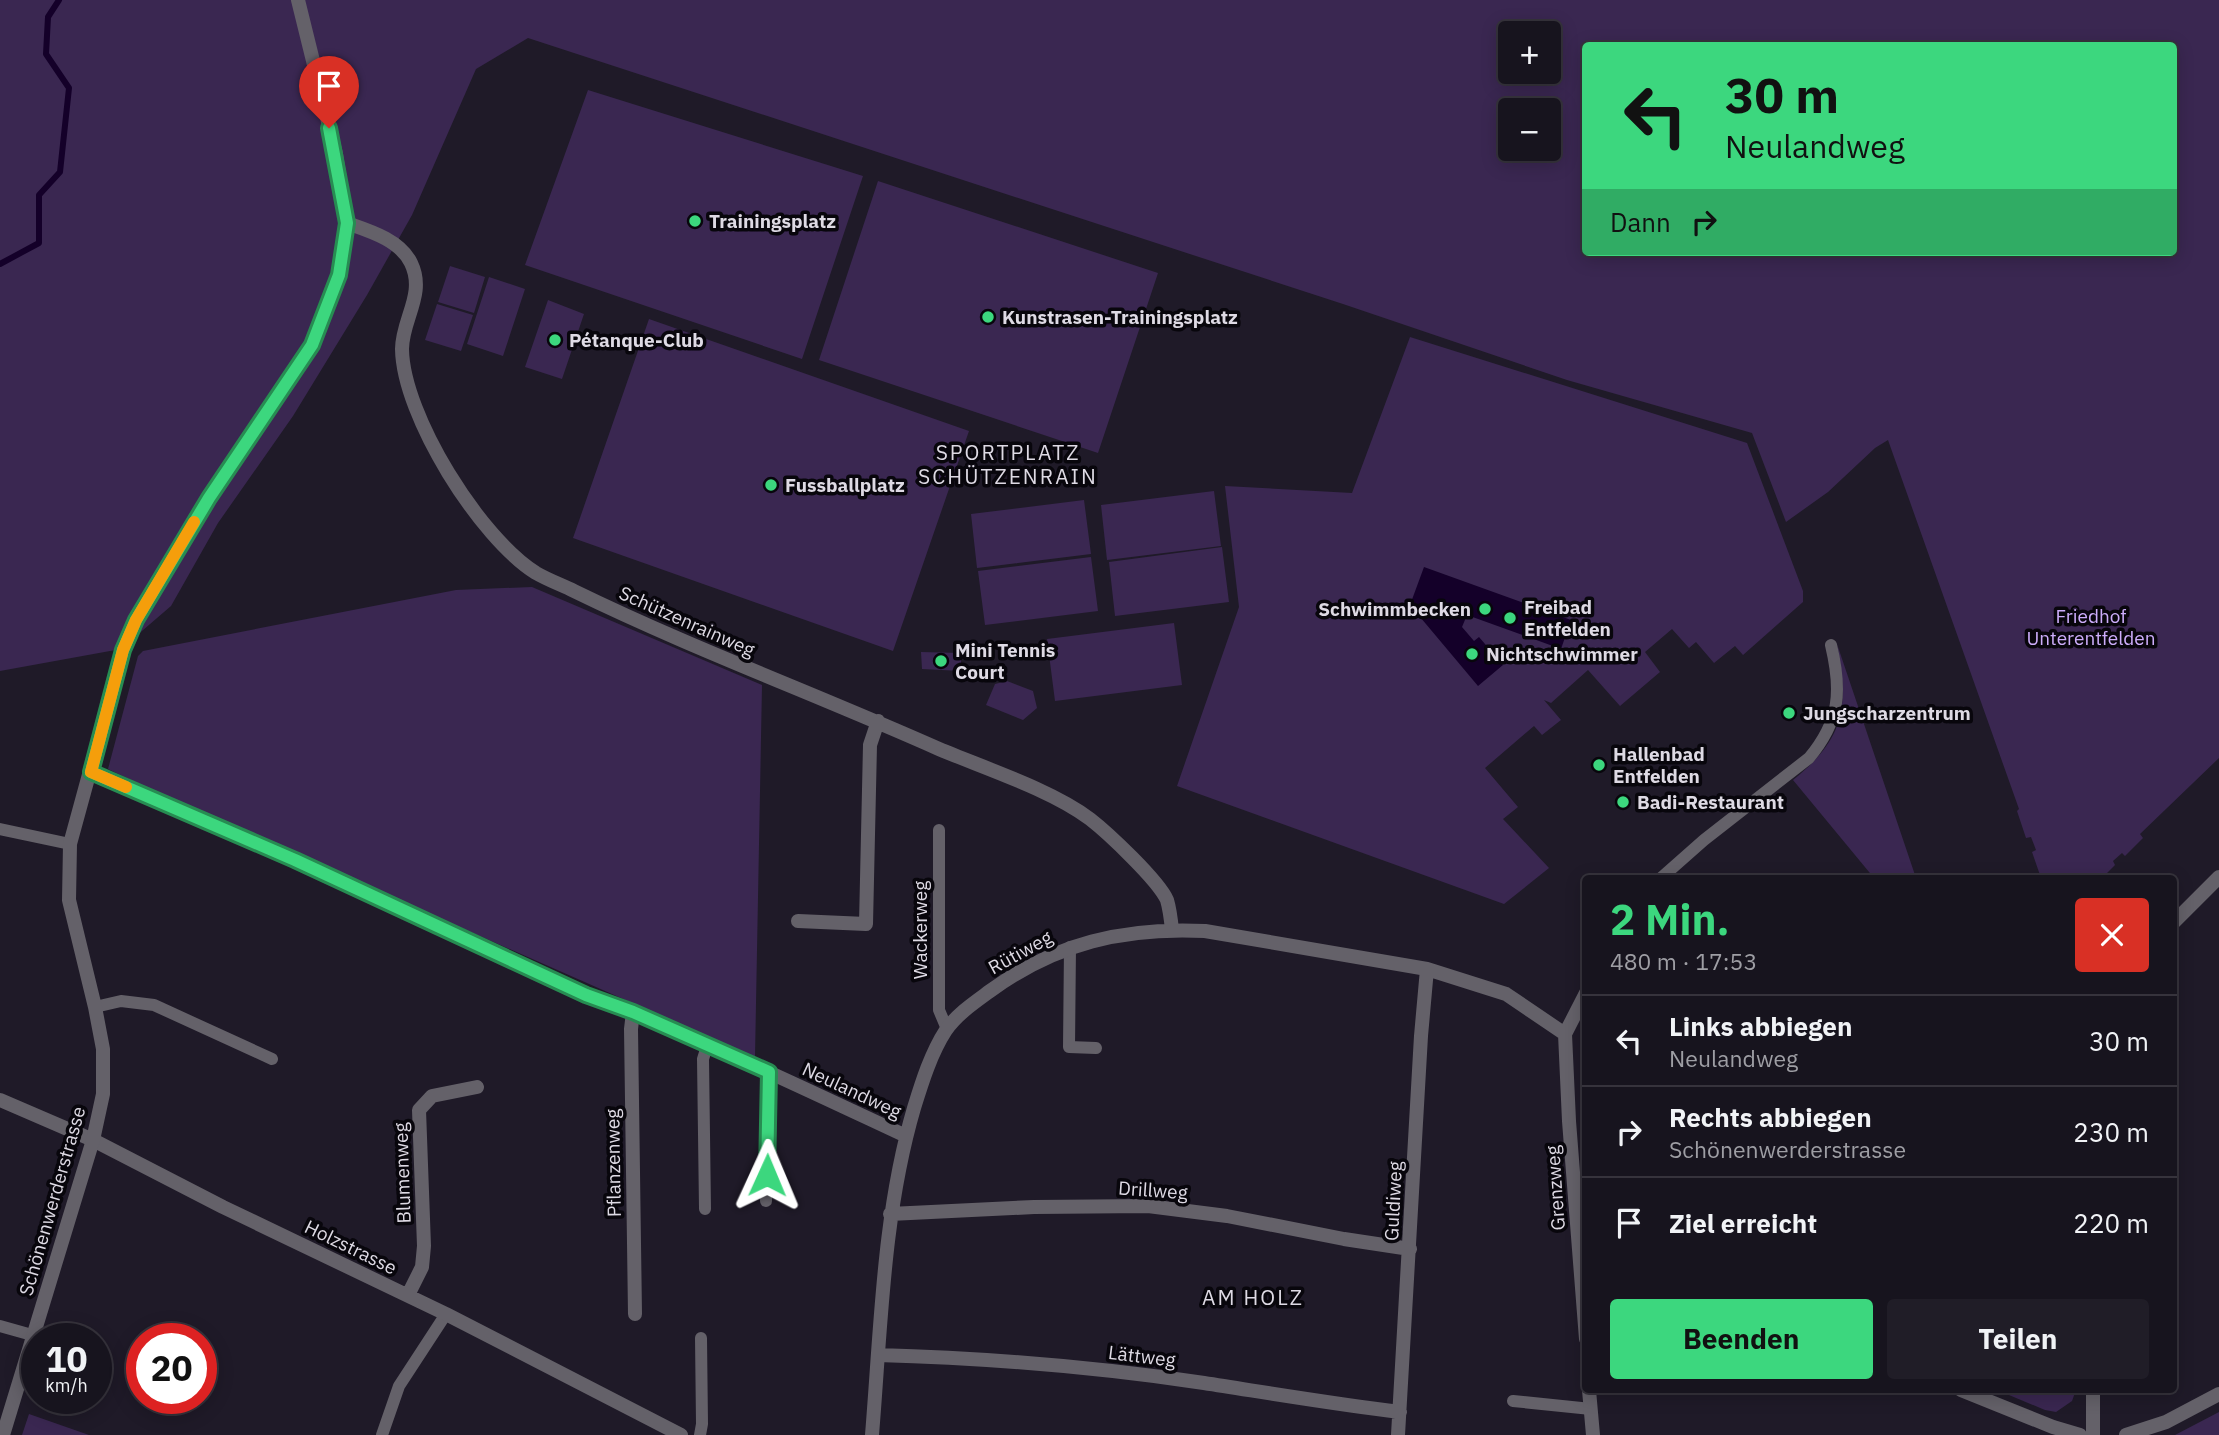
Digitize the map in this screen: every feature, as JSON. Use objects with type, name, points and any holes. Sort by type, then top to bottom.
[{"type":"street","name":"Schönenwerderstrasse","points":[[36,1323],[93,1140],[103,1094],[103,1049],[69,900],[70,844],[123,650],[136,620],[209,498],[312,345],[339,275],[347,223],[336,154],[298,0]]},
{"type":"street","name":"Schützenrainweg","points":[[347,223],[380,235],[407,256],[418,287],[402,348],[408,386],[424,427],[449,475],[478,516],[501,542],[535,572],[619,613],[878,721],[1048,796],[1089,818],[1132,857],[1166,898],[1172,930]]},
{"type":"street","points":[[798,921],[866,923],[870,745],[878,721]]},
{"type":"street","name":"Neulandweg","points":[[91,772],[295,860],[586,995],[633,1012],[906,1136]]},
{"type":"street","points":[[2177,919],[2219,877]]},
{"type":"street","name":"Rütiweg","points":[[872,1435],[890,1214],[906,1136],[923,1076],[947,1029],[970,1006],[1023,968],[1070,947],[1100,938],[1172,930],[1205,931],[1427,969],[1506,994],[1565,1034]]},
{"type":"street","name":"Guldiweg","points":[[1398,1435],[1427,969]]},
{"type":"street","points":[[1565,1034],[1582,1001]]},
{"type":"street","name":"Pflanzenweg","points":[[633,1012],[631,1029],[635,1314]]},
{"type":"street","name":"Grenzweg","points":[[1565,1034],[1582,1238]]},
{"type":"street","name":"Blumenweg","points":[[408,1295],[422,1267],[424,1246],[419,1110],[432,1096],[477,1087]]},
{"type":"street","name":"Holzstrasse","points":[[0,1100],[93,1140],[223,1207],[446,1314],[681,1435]]},
{"type":"street","name":"Drillweg","points":[[890,1214],[1034,1207],[1148,1206],[1227,1216],[1409,1250]]},
{"type":"street","name":"Lättweg","points":[[878,1355],[961,1357],[1071,1367],[1400,1412]]},
{"type":"street","name":"Schönenwerderstrasse","points":[[3,1435],[21,1373]]},
{"type":"street","points":[[1589,1393],[1593,1435]]},
{"type":"street","points":[[1968,1393],[2080,1435]]},
{"type":"street","points":[[2093,1393],[2093,1435]]},
{"type":"street","points":[[2126,1435],[2166,1422],[2219,1394]]},
{"type":"lane","points":[[1664,875],[1704,840],[1808,758],[1820,745],[1835,711],[1839,688],[1831,645]]},
{"type":"lane","points":[[0,829],[70,844]]},
{"type":"lane","name":"Wackerweg","points":[[939,830],[939,1010],[947,1029]]},
{"type":"lane","points":[[1070,947],[1069,1047],[1096,1048]]},
{"type":"lane","points":[[95,1007],[121,1001],[154,1004],[272,1059]]},
{"type":"lane","points":[[705,1209],[703,1059],[707,1046]]},
{"type":"lane","points":[[766,1201],[769,1072]]},
{"type":"lane","points":[[382,1435],[399,1386],[446,1314]]},
{"type":"lane","points":[[0,1326],[21,1332]]},
{"type":"lane","points":[[700,1435],[701,1338]]},
{"type":"lane","points":[[1513,1401],[1591,1409]]},
{"type":"green space","name":"Friedhof Unterentfelden","points":[[0,0],[2219,0],[2219,758],[2140,834],[2143,838],[2125,856],[2122,853],[2113,861],[2115,865],[2105,875],[2040,875],[2032,852],[2036,850],[2031,837],[2026,838],[2017,811],[2019,809],[1888,440],[1875,448],[1828,492],[1786,522],[1752,433],[1567,380],[1343,304],[528,38],[476,69],[412,215],[367,295],[293,416],[218,523],[171,606],[121,649],[0,671]]},
{"type":"green space","name":"Trainingsplatz","points":[[588,90],[863,176],[802,359],[525,265]]},
{"type":"green space","name":"Kunstrasen-Trainingsplatz","points":[[878,181],[1158,273],[1098,453],[819,360]]},
{"type":"green space","points":[[450,266],[485,277],[474,313],[438,302]]},
{"type":"green space","name":"Pétanque-Club","points":[[489,277],[525,289],[503,356],[467,344]]},
{"type":"green space","name":"Pétanque-Club","points":[[548,300],[584,314],[562,379],[525,367]]},
{"type":"green space","points":[[437,304],[473,315],[461,351],[425,340]]},
{"type":"green space","name":"Fussballplatz","points":[[649,319],[969,431],[893,651],[573,538]]},
{"type":"green space","name":"Freibad Entfelden","points":[[1410,337],[1747,443],[1803,591],[1803,602],[1743,655],[1735,646],[1714,663],[1696,642],[1689,648],[1672,629],[1645,652],[1660,672],[1620,706],[1588,670],[1551,703],[1544,700],[1561,720],[1542,735],[1534,726],[1485,768],[1518,807],[1503,819],[1549,868],[1504,904],[1177,786],[1239,607],[1225,486],[1352,493]]},
{"type":"green space","points":[[1214,491],[1221,546],[1107,560],[1101,505]]},
{"type":"green space","points":[[1084,500],[1091,554],[977,568],[971,514]]},
{"type":"green space","points":[[1222,547],[1229,602],[1115,616],[1109,562]]},
{"type":"green space","points":[[1091,557],[1098,611],[985,625],[978,571]]},
{"type":"green space","points":[[532,587],[762,685],[755,1057],[212,818],[108,769],[138,656],[143,651],[456,590]]},
{"type":"green space","points":[[1174,623],[1182,685],[1055,701],[1047,639]]},
{"type":"green space","points":[[1837,644],[1915,875],[1872,875],[1793,780],[1824,750],[1833,735],[1842,704],[1841,666]]},
{"type":"green space","name":"Mini Tennis Court","points":[[921,652],[961,653],[961,671],[922,669]]},
{"type":"green space","points":[[1007,681],[1033,691],[1037,708],[1023,720],[986,705],[995,684]]},
{"type":"green space","points":[[2004,1393],[2075,1393],[2072,1401],[2056,1412]]},
{"type":"green space","points":[[2219,1412],[2219,1435],[2175,1435]]},
{"type":"green space","points":[[29,1414],[89,1435],[22,1435]]},
{"type":"shaded area","name":"Schwimmbecken","points":[[1424,567],[1571,620],[1561,649],[1467,615],[1462,627],[1474,641],[1479,637],[1503,665],[1478,686],[1410,605]]},
{"type":"waterway","points":[[0,264],[39,243],[39,195],[60,172],[69,88],[46,54],[48,17],[59,0]]},
{"type":"slow traffic","points":[[126,787],[91,772],[123,650],[136,620],[194,522]]},
{"type":"place","name":"Trainingsplatz","points":[[695,221]]},
{"type":"place","name":"Kunstrasen-Trainingsplatz","points":[[988,317]]},
{"type":"place","name":"Pétanque-Club","points":[[555,340]]},
{"type":"place","name":"Fussballplatz","points":[[771,485]]},
{"type":"place","name":"Schwimmbecken","points":[[1485,609]]},
{"type":"place","name":"Freibad Entfelden","points":[[1510,618]]},
{"type":"place","name":"Nichtschwimmer","points":[[1472,654]]},
{"type":"place","name":"Mini Tennis Court","points":[[941,661]]},
{"type":"place","name":"Jungscharzentrum","points":[[1789,713]]},
{"type":"place","name":"Hallenbad Entfelden","points":[[1599,765]]},
{"type":"place","name":"Badi-Restaurant","points":[[1623,802]]},
{"type":"district","name":"SPORTPLATZ SCHÜTZENRAIN","points":[[1008,465]]},
{"type":"district","name":"AM HOLZ","points":[[1253,1298]]},
{"type":"route","points":[[329,128],[347,223],[339,275],[312,345],[209,498],[136,620],[123,650],[91,772],[295,860],[586,995],[633,1012],[769,1072],[767,1175]]}]
